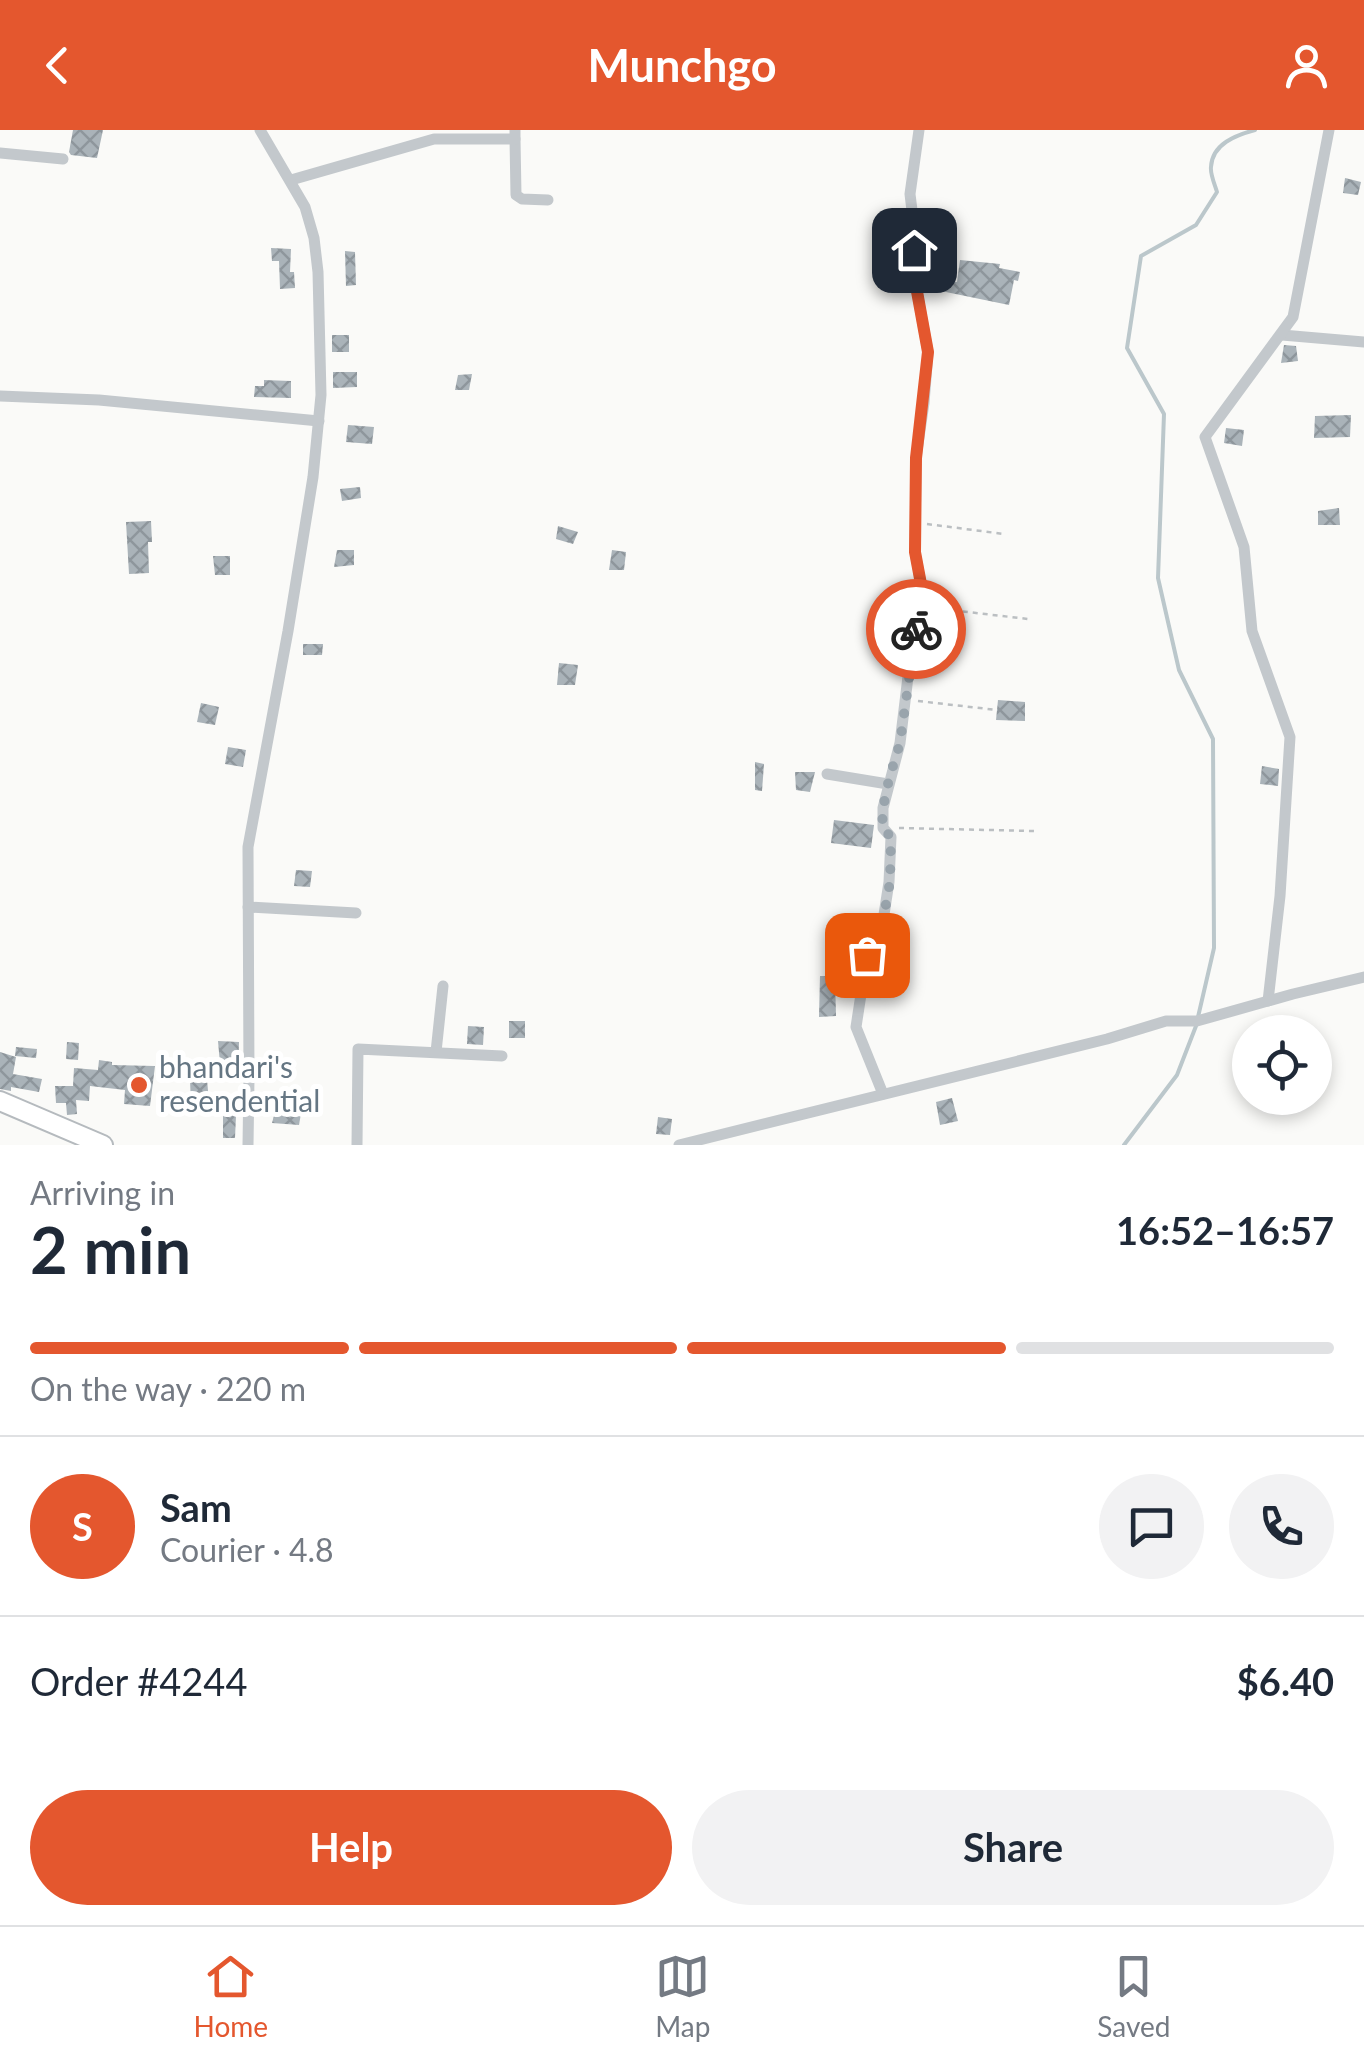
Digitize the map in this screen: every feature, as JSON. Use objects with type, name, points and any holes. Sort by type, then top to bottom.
[{"type":"main road","points":[[0,1101],[98,1144]]},
{"type":"street","points":[[248,1145],[248,847],[314,477],[320,344],[314,238],[305,207],[260,130]]},
{"type":"street","points":[[883,1094],[856,1028],[867,955],[883,921],[890,882],[891,837],[882,828],[883,808],[900,743],[910,660],[922,606],[915,552],[916,458],[928,352],[914,275],[910,194],[918,130]]},
{"type":"street","points":[[1268,1001],[1280,896],[1290,736],[1252,631],[1244,547],[1205,436],[1293,317],[1329,130]]},
{"type":"street","points":[[291,180],[434,138],[515,134],[516,195],[522,199],[548,200]]},
{"type":"street","points":[[0,153],[62,158]]},
{"type":"street","points":[[1282,335],[1364,342]]},
{"type":"street","points":[[0,396],[99,400],[319,421]]},
{"type":"street","points":[[827,774],[888,784]]},
{"type":"street","points":[[248,908],[356,913]]},
{"type":"street","points":[[679,1145],[1166,1021],[1197,1021],[1364,977]]},
{"type":"street","points":[[436,1052],[443,986]]},
{"type":"street","points":[[358,1145],[358,1049],[502,1056]]},
{"type":"path","points":[[916,522],[1004,534]]},
{"type":"path","points":[[922,606],[1028,619]]},
{"type":"path","points":[[907,700],[997,710]]},
{"type":"path","points":[[882,828],[1034,830]]},
{"type":"building","points":[[73,130],[103,130],[97,158],[71,155]]},
{"type":"building","points":[[1345,178],[1361,182],[1358,195],[1343,193]]},
{"type":"building","points":[[271,248],[291,249],[290,272],[294,272],[295,288],[280,289],[279,261],[272,261]]},
{"type":"building","points":[[345,251],[355,252],[356,285],[346,286]]},
{"type":"building","points":[[960,260],[1000,264],[999,268],[1020,272],[1018,281],[1014,280],[1009,305],[941,291],[943,280],[957,282]]},
{"type":"building","points":[[332,335],[349,335],[349,352],[332,352]]},
{"type":"building","points":[[1284,345],[1296,346],[1298,361],[1281,363]]},
{"type":"building","points":[[333,372],[357,372],[357,387],[333,388]]},
{"type":"building","points":[[472,374],[469,390],[455,390],[458,375]]},
{"type":"building","points":[[264,380],[291,381],[291,398],[254,397],[255,386],[264,386]]},
{"type":"building","points":[[1351,415],[1350,437],[1314,438],[1315,416]]},
{"type":"building","points":[[348,425],[374,427],[372,444],[346,442]]},
{"type":"building","points":[[1226,428],[1244,430],[1242,446],[1224,443]]},
{"type":"building","points":[[360,487],[361,498],[342,501],[340,489]]},
{"type":"building","points":[[1339,508],[1340,525],[1318,525],[1318,511]]},
{"type":"building","points":[[151,521],[149,573],[129,574],[126,522]]},
{"type":"building","points":[[558,526],[578,532],[573,544],[556,539]]},
{"type":"building","points":[[337,550],[354,550],[354,565],[334,567]]},
{"type":"building","points":[[612,550],[626,552],[624,570],[609,570]]},
{"type":"building","points":[[213,556],[230,556],[230,575],[215,575]]},
{"type":"building","points":[[888,622],[902,625],[899,639],[880,635]]},
{"type":"building","points":[[303,644],[323,644],[322,655],[303,655]]},
{"type":"building","points":[[559,663],[578,665],[575,685],[557,685]]},
{"type":"building","points":[[998,700],[1025,702],[1025,721],[996,720]]},
{"type":"building","points":[[201,703],[219,707],[215,725],[197,722]]},
{"type":"building","points":[[228,747],[246,750],[243,767],[225,764]]},
{"type":"building","points":[[755,762],[764,764],[762,791],[755,790]]},
{"type":"building","points":[[1262,766],[1279,769],[1278,786],[1260,784]]},
{"type":"building","points":[[795,772],[815,772],[810,792],[796,790]]},
{"type":"building","points":[[834,820],[874,825],[871,848],[831,843]]},
{"type":"building","points":[[296,870],[312,871],[310,887],[294,886]]},
{"type":"building","points":[[820,976],[835,976],[836,1016],[819,1017]]},
{"type":"building","points":[[509,1021],[525,1021],[525,1038],[509,1038]]},
{"type":"building","points":[[468,1026],[484,1027],[483,1045],[467,1044]]},
{"type":"building","points":[[218,1041],[239,1042],[238,1075],[221,1075]]},
{"type":"building","points":[[67,1042],[79,1043],[78,1060],[66,1059]]},
{"type":"building","points":[[16,1047],[37,1049],[36,1058],[15,1056]]},
{"type":"building","points":[[0,1052],[16,1057],[13,1074],[42,1079],[39,1092],[0,1089]]},
{"type":"building","points":[[99,1060],[112,1065],[155,1066],[150,1106],[124,1104],[125,1090],[90,1086],[89,1101],[76,1100],[77,1114],[67,1115],[66,1103],[56,1103],[55,1086],[73,1086],[74,1068],[98,1070]]},
{"type":"building","points":[[207,1079],[209,1103],[191,1105],[190,1080]]},
{"type":"building","points":[[219,1097],[239,1098],[235,1138],[223,1138]]},
{"type":"building","points":[[952,1098],[958,1121],[940,1125],[936,1102]]},
{"type":"building","points":[[278,1101],[303,1102],[299,1125],[272,1123]]},
{"type":"building","points":[[658,1117],[672,1119],[670,1135],[656,1134]]},
{"type":"waterway","points":[[1198,1017],[1214,948],[1213,739],[1179,670],[1158,578],[1164,414],[1127,348],[1141,256],[1196,225],[1217,192],[1211,170],[1216,152],[1233,138],[1255,130]]},
{"type":"waterway","points":[[1124,1145],[1177,1075],[1196,1026]]},
{"type":"way so far","points":[[867,955],[883,921],[890,882],[891,837],[882,828],[883,808],[900,743],[916,629]]},
{"type":"place","name":"bhandari's resendential","points":[[139,1085]]},
{"type":"route","points":[[914,250],[914,275],[928,352],[916,458],[915,552],[922,606],[916,629]]}]
